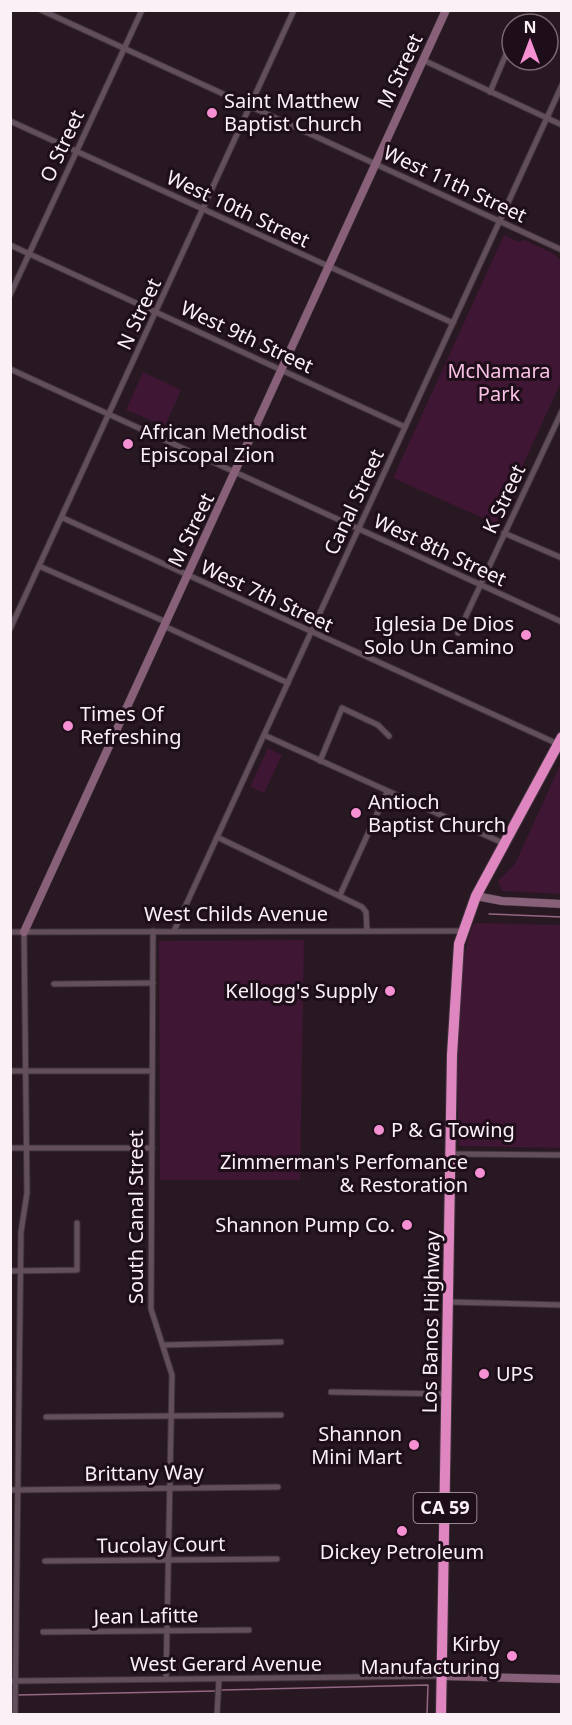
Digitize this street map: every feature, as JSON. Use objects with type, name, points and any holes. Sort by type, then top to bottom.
[{"type":"highway","name":"CA 59","points":[[462,931],[476,896],[560,741]]},
{"type":"highway","name":"Los Banos Highway","points":[[441,1714],[454,1006],[462,931]]},
{"type":"street","name":"West 11th Street","points":[[42,10],[561,249]]},
{"type":"street","name":"O Street","points":[[10,295],[142,10]]},
{"type":"street","name":"N Street","points":[[10,629],[63,518],[294,10]]},
{"type":"street","name":"M Street","points":[[24,932],[446,10]]},
{"type":"street","points":[[423,60],[561,125]]},
{"type":"street","points":[[490,92],[500,68]]},
{"type":"street","name":"Canal Street","points":[[174,931],[561,85]]},
{"type":"street","name":"West 10th Street","points":[[10,121],[453,323]]},
{"type":"street","name":"West 9th Street","points":[[10,245],[405,427]]},
{"type":"street","name":"West 8th Street","points":[[10,369],[561,622]]},
{"type":"street","name":"K Street","points":[[458,633],[561,411]]},
{"type":"street","name":"West 7th Street","points":[[63,518],[311,633],[560,741]]},
{"type":"street","points":[[504,533],[561,558]]},
{"type":"street","points":[[39,566],[288,683]]},
{"type":"street","points":[[320,760],[342,708],[378,725],[388,736]]},
{"type":"street","points":[[264,735],[505,844]]},
{"type":"street","points":[[340,895],[387,792]]},
{"type":"street","points":[[217,837],[362,907],[366,912],[367,931]]},
{"type":"street","points":[[476,896],[502,901],[561,904]]},
{"type":"street","name":"South Canal Street","points":[[153,931],[151,1309],[155,1328],[171,1367],[166,1679]]},
{"type":"street","name":"West Childs Avenue","points":[[10,932],[462,931]]},
{"type":"street","points":[[15,1714],[13,1681],[21,1232],[27,1193],[24,932]]},
{"type":"street","points":[[54,984],[153,983]]},
{"type":"street","points":[[10,1071],[152,1071]]},
{"type":"street","points":[[10,1148],[152,1148]]},
{"type":"street","points":[[451,1154],[561,1155]]},
{"type":"street","points":[[10,1271],[76,1270],[77,1223]]},
{"type":"street","points":[[449,1302],[561,1305]]},
{"type":"street","points":[[163,1345],[281,1342]]},
{"type":"street","points":[[10,1345],[20,1344]]},
{"type":"street","points":[[331,1392],[448,1395]]},
{"type":"street","points":[[46,1417],[281,1415]]},
{"type":"street","name":"Brittany Way","points":[[10,1490],[278,1487]]},
{"type":"street","name":"Tucolay Court","points":[[45,1561],[277,1559]]},
{"type":"street","name":"Jean Lafitte","points":[[43,1632],[249,1630]]},
{"type":"street","points":[[442,1676],[561,1679]]},
{"type":"street","name":"West Gerard Avenue","points":[[13,1681],[442,1676]]},
{"type":"street","points":[[217,1714],[219,1679]]},
{"type":"green space","name":"McNamara Park","points":[[504,235],[519,242],[525,240],[554,254],[561,261],[561,382],[496,524],[393,478]]},
{"type":"green space","points":[[143,372],[181,390],[165,426],[126,410]]},
{"type":"green space","points":[[268,748],[282,755],[264,793],[250,787]]},
{"type":"green space","points":[[561,763],[561,894],[502,891],[498,881],[515,864]]},
{"type":"green space","points":[[474,923],[561,925],[561,1148],[459,1146],[457,1063],[459,1000],[467,944]]},
{"type":"green space","points":[[304,940],[300,1180],[160,1180],[159,941]]},
{"type":"waterway","points":[[489,914],[562,917]]},
{"type":"waterway","points":[[221,1690],[428,1685],[427,1714]]},
{"type":"waterway","points":[[17,1695],[216,1691]]},
{"type":"place","name":"Saint Matthew Baptist Church","points":[[212,113]]},
{"type":"place","name":"African Methodist Episcopal Zion","points":[[128,444]]},
{"type":"place","name":"Iglesia De Dios Solo Un Camino","points":[[526,635]]},
{"type":"place","name":"Times Of Refreshing","points":[[68,726]]},
{"type":"place","name":"Antioch Baptist Church","points":[[356,813]]},
{"type":"place","name":"Kellogg's Supply","points":[[390,991]]},
{"type":"place","name":"P & G Towing","points":[[379,1130]]},
{"type":"place","name":"Zimmerman's Perfomance & Restoration","points":[[480,1173]]},
{"type":"place","name":"Shannon Pump Co.","points":[[407,1225]]},
{"type":"place","name":"UPS","points":[[484,1374]]},
{"type":"place","name":"Shannon Mini Mart","points":[[414,1445]]},
{"type":"place","name":"Dickey Petroleum","points":[[402,1531]]},
{"type":"place","name":"Kirby Manufacturing","points":[[512,1656]]}]
